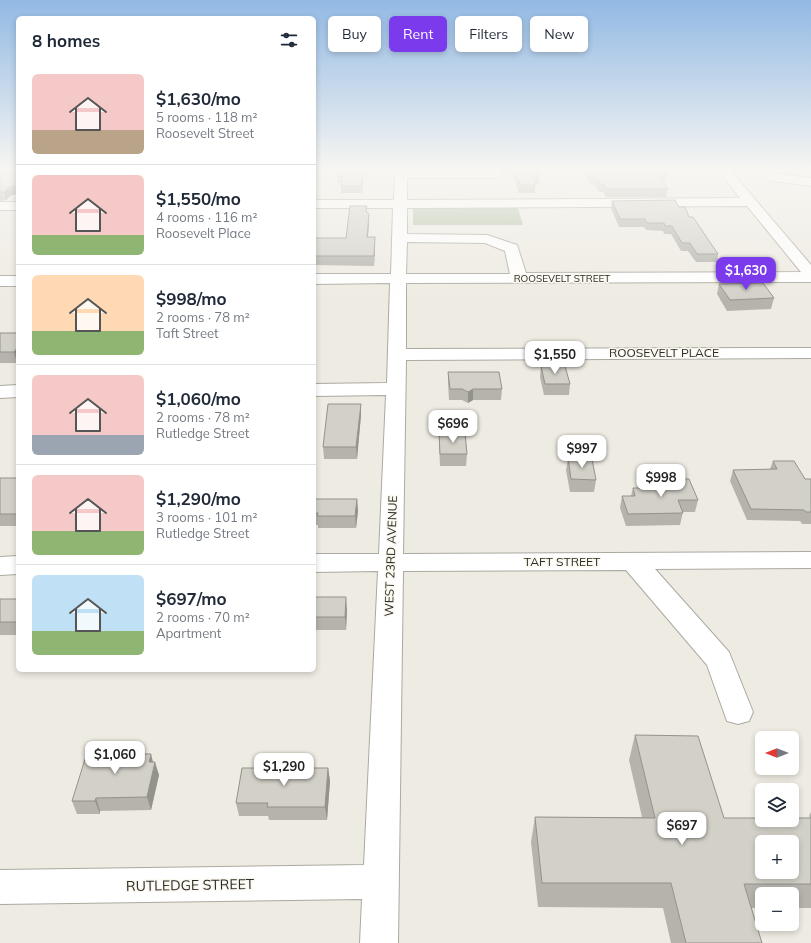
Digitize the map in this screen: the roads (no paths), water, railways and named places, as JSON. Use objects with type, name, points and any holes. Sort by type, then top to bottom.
[{"type":"street","name":"WEST 23RD AVENUE","points":[[378,943],[396,389],[400,214]]},
{"type":"street","points":[[761,214],[811,276]]},
{"type":"street","points":[[399,238],[487,239],[512,248],[519,278]]},
{"type":"street","name":"ROOSEVELT STREET","points":[[316,279],[811,276]]},
{"type":"street","points":[[0,281],[16,281]]},
{"type":"street","name":"ROOSEVELT PLACE","points":[[397,355],[811,353]]},
{"type":"street","points":[[316,390],[396,389]]},
{"type":"street","points":[[0,392],[16,391]]},
{"type":"street","name":"TAFT STREET","points":[[316,563],[811,560]]},
{"type":"street","points":[[633,561],[719,660],[738,712]]},
{"type":"street","points":[[0,566],[16,566]]},
{"type":"street","name":"RUTLEDGE STREET","points":[[0,887],[380,882]]}]
